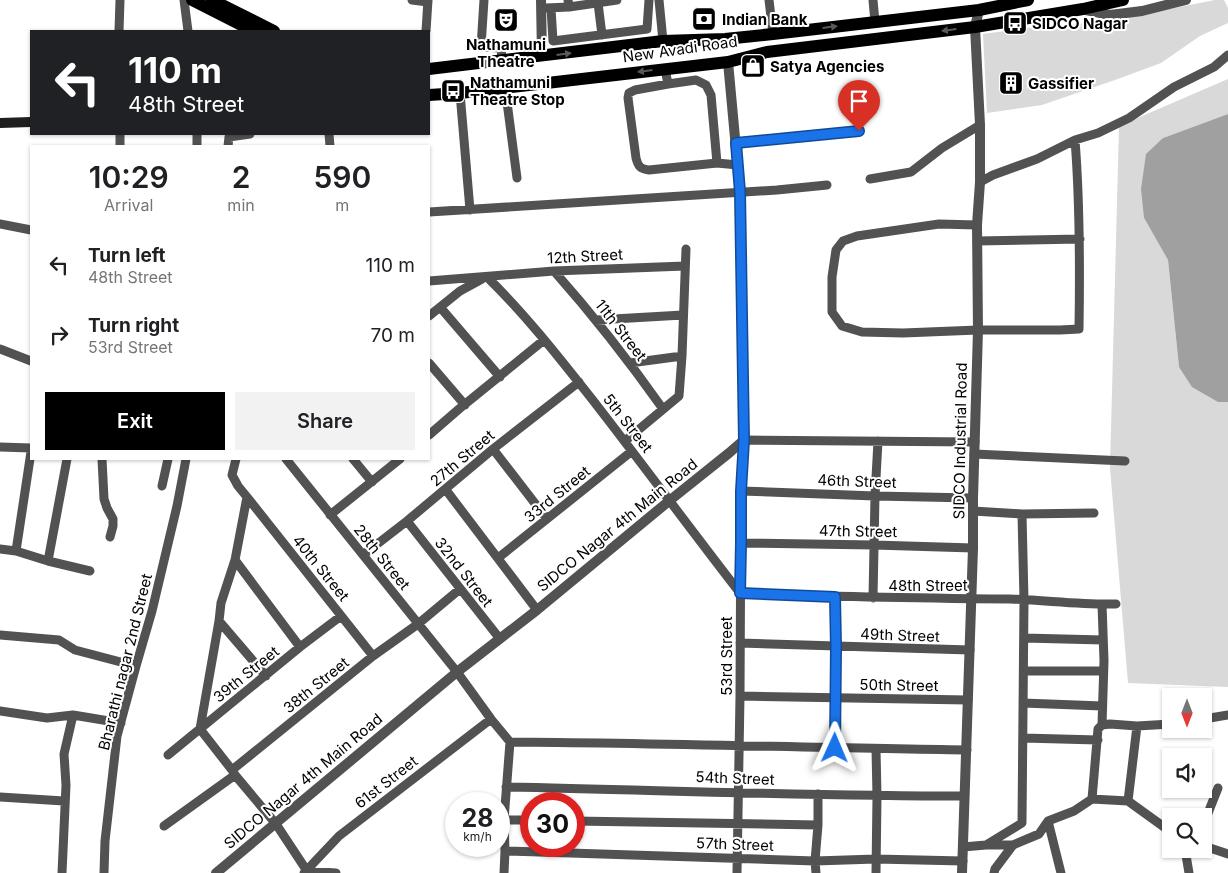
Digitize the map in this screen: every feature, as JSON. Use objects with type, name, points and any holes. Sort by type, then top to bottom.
[{"type":"main road","points":[[192,0],[251,30]]},
{"type":"main road","points":[[212,0],[272,30]]},
{"type":"main road","name":"New Avadi Road","points":[[430,69],[663,41],[726,39],[773,34],[979,10],[1028,0]]},
{"type":"main road","name":"New Avadi Road","points":[[430,95],[728,62],[768,52],[975,28],[1120,1]]},
{"type":"main road","points":[[0,123],[30,122]]},
{"type":"street","points":[[119,30],[120,0]]},
{"type":"street","points":[[184,0],[188,30]]},
{"type":"street","points":[[412,0],[428,1],[426,30]]},
{"type":"street","points":[[484,0],[481,48],[500,48],[502,60]]},
{"type":"street","points":[[544,5],[598,3],[617,0]]},
{"type":"street","points":[[544,5],[553,41],[647,29],[649,0]]},
{"type":"street","points":[[659,0],[663,41]]},
{"type":"street","points":[[769,0],[773,34]]},
{"type":"street","points":[[873,0],[876,22]]},
{"type":"street","points":[[1084,9],[1110,15],[1142,11],[1186,0]]},
{"type":"street","points":[[598,3],[602,35]]},
{"type":"street","points":[[542,56],[544,5]]},
{"type":"street","name":"SIDCO Industrial Road","points":[[962,873],[972,599],[978,330],[977,225],[980,182],[980,126],[975,28],[979,10]]},
{"type":"street","points":[[980,182],[1129,118],[1174,86],[1214,67],[1228,55]]},
{"type":"street","points":[[728,62],[740,192],[744,440],[975,442]]},
{"type":"street","points":[[665,69],[668,84]]},
{"type":"street","points":[[717,163],[711,94],[706,84],[696,80],[635,90],[629,93],[628,98],[636,158],[638,165],[642,169],[717,163],[738,165]]},
{"type":"street","points":[[505,88],[517,178]]},
{"type":"street","points":[[460,93],[470,210]]},
{"type":"street","points":[[870,179],[911,172],[942,148],[980,126]]},
{"type":"street","points":[[736,143],[859,131]]},
{"type":"street","points":[[228,145],[229,137],[243,135]]},
{"type":"street","points":[[977,225],[939,224],[857,236],[843,241],[836,250],[832,277],[832,312],[842,326],[862,332],[903,333],[1079,329],[1080,239],[1075,140]]},
{"type":"street","points":[[430,212],[776,190],[827,185]]},
{"type":"street","points":[[0,224],[30,230]]},
{"type":"street","points":[[977,242],[1080,239]]},
{"type":"street","points":[[625,442],[679,396],[686,249]]},
{"type":"street","name":"12th Street","points":[[430,281],[554,271],[685,266]]},
{"type":"street","name":"11th Street","points":[[554,271],[630,363],[663,409]]},
{"type":"street","points":[[430,315],[460,291],[486,277]]},
{"type":"street","name":"5th Street","points":[[486,277],[506,295],[578,382],[740,593]]},
{"type":"street","points":[[440,307],[500,377]]},
{"type":"street","points":[[596,320],[683,315]]},
{"type":"street","points":[[430,434],[544,340]]},
{"type":"street","points":[[0,349],[30,361]]},
{"type":"street","points":[[630,363],[682,356]]},
{"type":"street","points":[[430,364],[465,404]]},
{"type":"street","name":"27th Street","points":[[363,555],[408,521],[493,449],[578,382]]},
{"type":"street","name":"53rd Street","points":[[737,873],[741,491],[744,440]]},
{"type":"street","name":"SIDCO Nagar 4th Main Road","points":[[216,873],[457,672],[744,440]]},
{"type":"street","points":[[873,598],[878,440]]},
{"type":"street","points":[[0,447],[30,448]]},
{"type":"street","points":[[493,449],[547,519]]},
{"type":"street","name":"33rd Street","points":[[498,558],[632,451]]},
{"type":"street","points":[[974,454],[1125,461]]},
{"type":"street","points":[[16,551],[30,459]]},
{"type":"street","points":[[48,561],[67,460]]},
{"type":"street","points":[[102,460],[104,498],[113,519],[110,537]]},
{"type":"street","points":[[162,486],[168,460]]},
{"type":"street","name":"Bharathi nagar 2nd Street","points":[[104,873],[105,841],[117,736],[152,611],[186,460]]},
{"type":"street","name":"40th Street","points":[[236,460],[232,475],[238,486],[373,656]]},
{"type":"street","name":"28th Street","points":[[287,460],[457,672],[510,742]]},
{"type":"street","points":[[353,460],[372,482]]},
{"type":"street","points":[[330,515],[399,460]]},
{"type":"street","points":[[446,490],[536,610]]},
{"type":"street","name":"46th Street","points":[[741,491],[973,498]]},
{"type":"street","points":[[247,497],[235,560],[221,603],[200,729],[233,773],[276,824],[306,872],[336,873]]},
{"type":"street","points":[[973,511],[1022,514],[1094,513]]},
{"type":"street","points":[[986,844],[1022,823],[1024,600],[1022,514]]},
{"type":"street","name":"32nd Street","points":[[408,521],[500,639]]},
{"type":"street","name":"47th Street","points":[[741,543],[973,548]]},
{"type":"street","points":[[0,549],[16,551],[90,571]]},
{"type":"street","points":[[235,560],[300,647]]},
{"type":"street","name":"38th Street","points":[[164,826],[233,773],[373,656],[418,624],[460,589]]},
{"type":"street","name":"48th Street","points":[[740,593],[1116,604]]},
{"type":"street","points":[[835,597],[835,748]]},
{"type":"street","points":[[1102,604],[1102,725]]},
{"type":"street","name":"39th Street","points":[[168,755],[300,647],[341,616]]},
{"type":"street","points":[[219,621],[266,676]]},
{"type":"street","points":[[0,635],[59,640],[75,650],[136,666]]},
{"type":"street","points":[[1024,638],[1103,640]]},
{"type":"street","name":"49th Street","points":[[740,643],[970,650]]},
{"type":"street","points":[[1024,671],[1103,671]]},
{"type":"street","name":"50th Street","points":[[740,696],[968,700]]},
{"type":"street","points":[[1023,703],[1102,706]]},
{"type":"street","points":[[0,711],[47,718],[73,715],[121,723]]},
{"type":"street","points":[[62,873],[66,785],[64,754],[73,715]]},
{"type":"street","points":[[1212,718],[1228,716]]},
{"type":"street","name":"61st Street","points":[[306,872],[339,836],[491,719]]},
{"type":"street","points":[[1092,799],[1098,729],[1102,725],[1110,724],[1137,726],[1162,725]]},
{"type":"street","points":[[1128,801],[1137,726]]},
{"type":"street","points":[[1023,738],[1098,740]]},
{"type":"street","points":[[506,792],[510,742],[967,750]]},
{"type":"street","points":[[876,749],[876,873]]},
{"type":"street","name":"54th Street","points":[[506,788],[877,796],[964,796]]},
{"type":"street","points":[[1210,808],[1218,788]]},
{"type":"street","points":[[816,873],[818,794]]},
{"type":"street","points":[[0,797],[64,801]]},
{"type":"street","points":[[964,847],[986,844],[1013,845],[1038,834],[1048,821],[1074,811],[1092,799],[1128,801],[1162,826]]},
{"type":"street","points":[[585,821],[818,825]]},
{"type":"street","points":[[1048,821],[1061,873]]},
{"type":"street","points":[[994,873],[1013,845]]},
{"type":"street","points":[[1212,849],[1228,854]]},
{"type":"street","name":"57th Street","points":[[510,851],[815,861],[876,859],[963,861]]},
{"type":"street","points":[[504,873],[505,857]]},
{"type":"street","points":[[1186,858],[1189,873]]},
{"type":"shaded area","points":[[1215,0],[1224,0],[1228,8],[1228,23],[1200,36],[1161,63],[1042,105],[987,113],[983,34],[1035,27],[1104,22]]},
{"type":"shaded area","points":[[1228,79],[1228,114],[1163,138],[1144,218],[1168,260],[1179,367],[1218,402],[1228,402],[1228,687],[1128,683],[1110,468],[1119,126]]},
{"type":"shaded area","points":[[1228,114],[1228,402],[1218,402],[1192,387],[1179,367],[1168,260],[1144,218],[1141,189],[1146,154],[1163,138]]},
{"type":"place","name":"Indian Bank","points":[[704,19]]},
{"type":"place","name":"Nathamuni Theatre","points":[[506,20]]},
{"type":"place","name":"SIDCO Nagar","points":[[1015,23]]},
{"type":"place","name":"Satya Agencies","points":[[753,66]]},
{"type":"place","name":"Gassifier","points":[[1011,83]]},
{"type":"place","name":"Nathamuni Theatre Stop","points":[[453,91]]},
{"type":"route","points":[[835,748],[835,597],[740,593],[741,491],[744,440],[740,192],[736,143],[859,131]]}]
